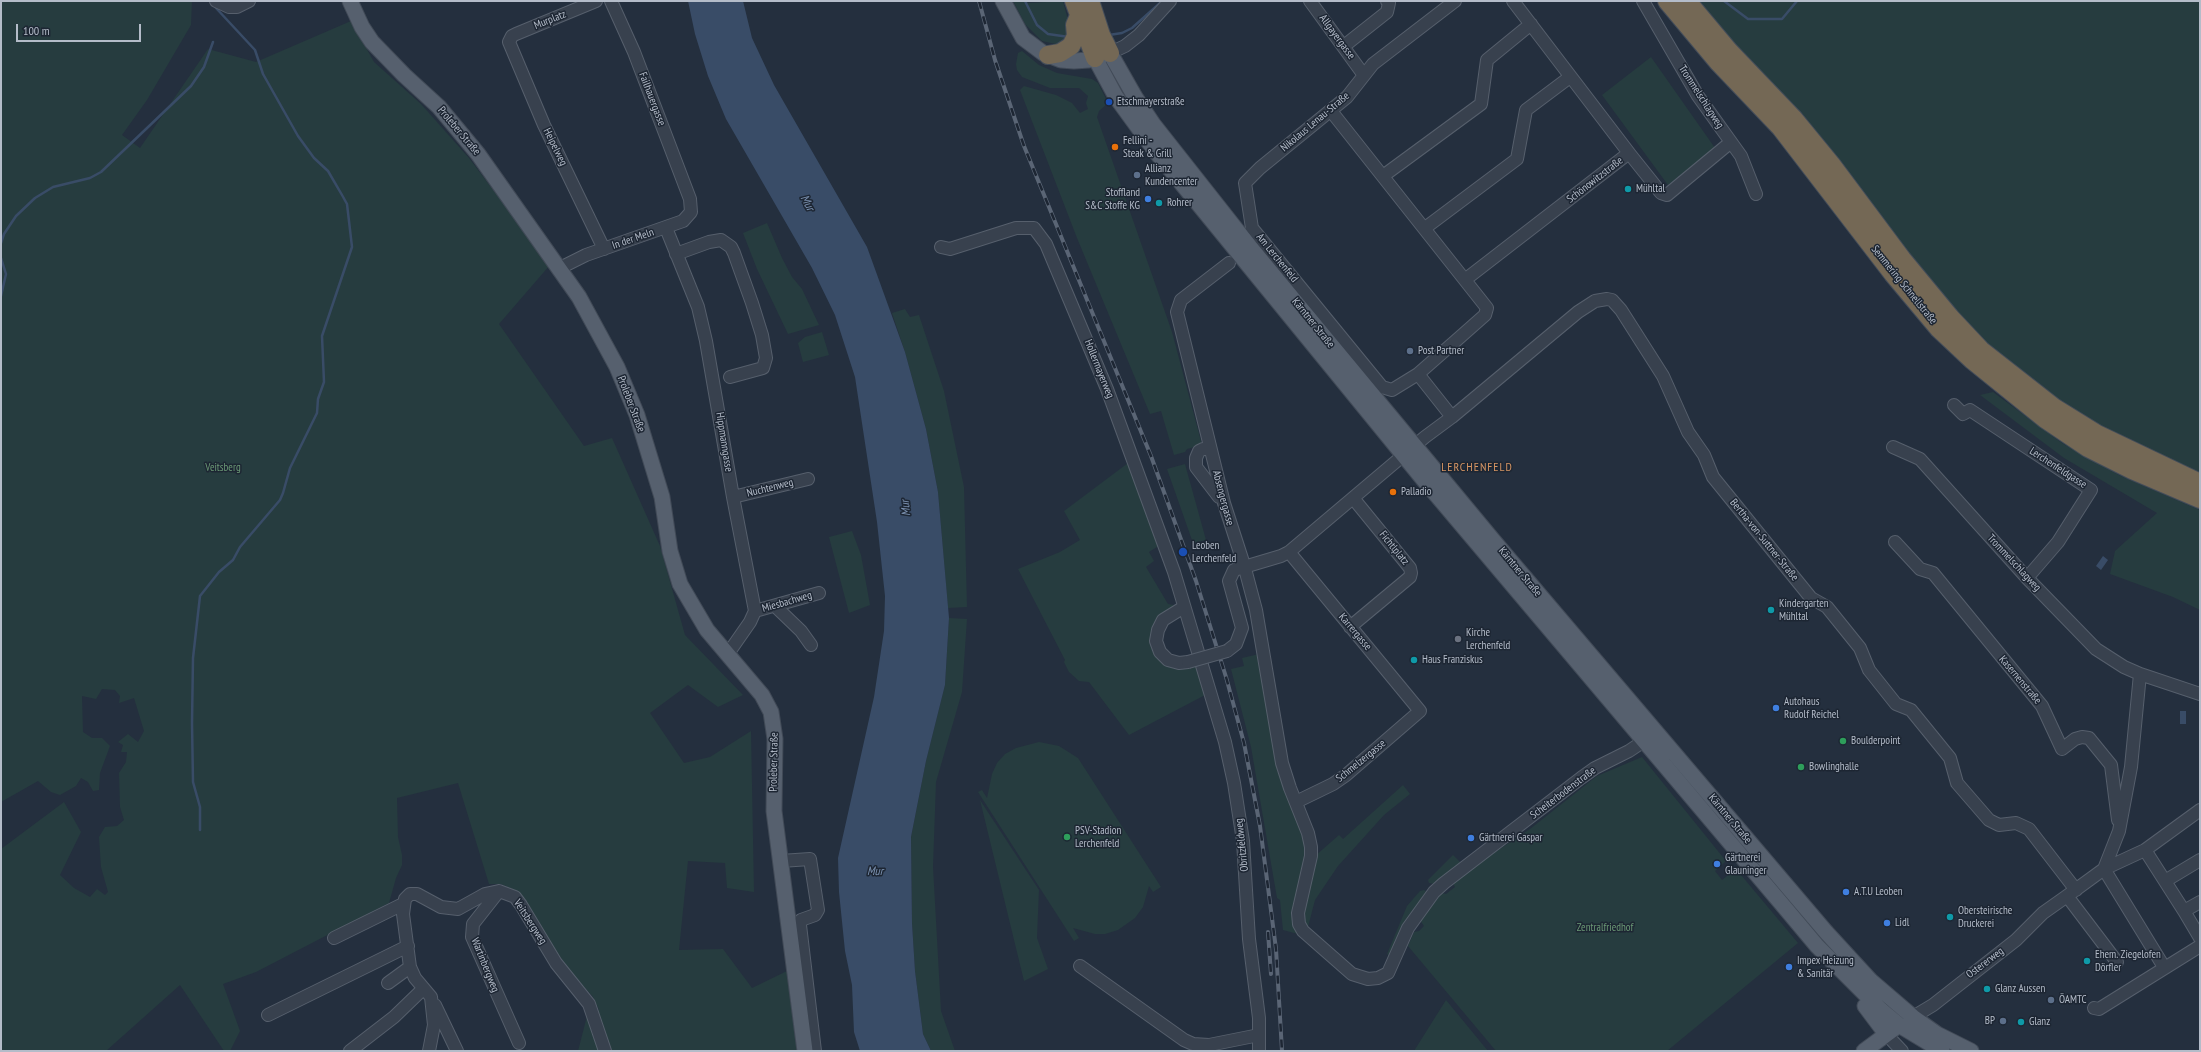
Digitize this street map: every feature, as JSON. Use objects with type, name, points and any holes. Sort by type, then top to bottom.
[{"type":"highway","points":[[1090,1],[1101,35],[1103,56]]},
{"type":"highway","name":"Semmering Schnellstraße","points":[[1667,1],[1718,62],[1780,127],[1838,200],[1893,274],[1939,329],[1972,360],[2045,419],[2088,448],[2132,470],[2200,499]]},
{"type":"highway","name":"Semmering Schnellstraße","points":[[1687,1],[1729,50],[1794,119],[1831,164],[1902,259],[1950,317],[1981,350],[2055,408],[2097,434],[2200,483]]},
{"type":"highway","points":[[1076,9],[1103,56]]},
{"type":"highway","points":[[1048,55],[1064,51],[1073,43],[1076,36],[1076,9]]},
{"type":"main road","name":"Proleber Straße","points":[[350,1],[362,27],[372,42],[458,129],[494,175],[579,297],[604,342],[637,415],[662,497],[670,551],[680,584],[696,614],[727,655],[762,695],[773,719],[775,739],[774,811],[805,1051]]},
{"type":"main road","points":[[1003,1],[1023,38],[1048,55],[1074,61],[1103,56]]},
{"type":"main road","name":"Kärntner Straße","points":[[1103,56],[1135,97],[1153,124],[1250,246],[1577,667],[1650,737],[1871,981],[1913,1017],[1937,1034],[1971,1051]]},
{"type":"main road","name":"Kärntner Straße","points":[[1409,450],[1650,737],[1834,963],[1881,1010],[1899,1025],[1942,1051]]},
{"type":"main road","points":[[1834,963],[1832,971],[1875,1017],[1886,1034]]},
{"type":"main road","name":"Ostererweg","points":[[1864,1051],[1886,1034],[1913,1017]]},
{"type":"street","points":[[216,1],[229,7],[237,7],[249,1]]},
{"type":"street","name":"Murplatz","points":[[509,42],[512,36],[516,34],[596,1]]},
{"type":"street","name":"Failhauergasse","points":[[611,1],[634,52],[690,199]]},
{"type":"street","points":[[1103,56],[1126,46],[1170,1]]},
{"type":"street","name":"Allgayergasse","points":[[1310,1],[1363,74]]},
{"type":"street","points":[[1344,46],[1387,12],[1389,4],[1387,1]]},
{"type":"street","name":"Nikolaus Lenau-Straße","points":[[1252,228],[1245,191],[1246,180],[1347,97],[1363,74],[1373,64],[1455,1]]},
{"type":"street","name":"Schönowitzstraße","points":[[1466,279],[1630,153],[1513,1]]},
{"type":"street","name":"Trommelschlagweg","points":[[1643,1],[1698,96],[1741,156],[1756,194]]},
{"type":"street","points":[[1383,176],[1481,104],[1487,60],[1531,24]]},
{"type":"street","name":"Heipelweg","points":[[509,42],[544,125],[604,249]]},
{"type":"street","points":[[1425,228],[1518,158],[1526,110],[1570,77]]},
{"type":"street","name":"Am Lerchenfeld","points":[[1252,228],[1382,388],[1388,390],[1395,389],[1418,374],[1486,314],[1486,306],[1466,279],[1331,111]]},
{"type":"street","points":[[1630,153],[1660,193],[1667,195],[1731,142]]},
{"type":"street","name":"In der Meln","points":[[560,268],[604,249],[683,221],[691,212],[690,199]]},
{"type":"street","name":"Hollermayerweg","points":[[941,247],[950,249],[1022,227],[1034,228],[1044,239],[1121,424],[1174,572],[1184,607]]},
{"type":"street","name":"Hippmanngasse","points":[[666,228],[698,307],[722,379],[732,498],[754,611]]},
{"type":"street","points":[[676,254],[709,242],[721,240],[731,247],[752,303],[762,335],[766,358],[763,368],[722,379]]},
{"type":"street","name":"Absengergasse","points":[[1229,263],[1181,300],[1177,312],[1224,503],[1244,565],[1256,610],[1282,763],[1296,802]]},
{"type":"street","name":"Bertha-von-Suttner-Straße","points":[[1452,417],[1578,312],[1601,299],[1612,300],[1621,310],[1663,376],[1688,432],[1704,456],[1713,477],[1811,598],[1827,607],[1860,648],[1869,670],[1896,704],[1911,710],[1950,758],[1957,783],[1989,820],[1999,825],[2016,823],[2029,829],[2071,893]]},
{"type":"street","points":[[1184,607],[1163,620],[1158,630],[1156,641],[1160,652],[1168,660],[1179,663],[1188,662],[1227,651],[1236,644],[1242,628],[1229,581],[1234,570],[1244,565],[1281,556],[1289,552],[1409,450],[1452,417],[1418,374]]},
{"type":"street","name":"Lerchenfeldgasse","points":[[1954,405],[1963,414],[1970,410],[2091,490],[2058,542],[2027,578]]},
{"type":"street","name":"Trommelschlagweg","points":[[1893,447],[1920,459],[2027,578],[2096,649],[2124,668],[2200,694]]},
{"type":"street","points":[[1210,449],[1203,449],[1199,451],[1196,458],[1196,467],[1224,503]]},
{"type":"street","name":"Nuchtenweg","points":[[732,498],[808,479]]},
{"type":"street","name":"Fichtlplatz","points":[[1350,626],[1410,576],[1411,573],[1410,568],[1353,498]]},
{"type":"street","name":"Kasernenstraße","points":[[1894,542],[1920,570],[1933,573],[2042,706],[2062,749],[2075,739],[2082,737],[2089,738],[2110,765],[2119,832]]},
{"type":"street","name":"Karrergasse","points":[[1289,552],[1420,711]]},
{"type":"street","name":"Miesbachweg","points":[[754,611],[819,593]]},
{"type":"street","points":[[775,606],[801,631],[811,645]]},
{"type":"street","name":"Obritzfeldweg","points":[[1184,607],[1212,693],[1234,783],[1243,841],[1249,939],[1257,1001],[1259,1051]]},
{"type":"street","points":[[727,655],[750,622],[754,611]]},
{"type":"street","points":[[2140,674],[2136,737],[2119,832],[2104,869],[2164,967]]},
{"type":"street","name":"Schmelzergasse","points":[[1296,802],[1333,784],[1346,775],[1420,711]]},
{"type":"street","name":"Scheiterbodenstraße","points":[[1296,802],[1308,832],[1312,850],[1298,913],[1299,924],[1303,931],[1322,949],[1352,974],[1368,979],[1378,978],[1388,973],[1408,928],[1434,892],[1444,883],[1581,778],[1650,737]]},
{"type":"street","name":"Ostererweg","points":[[1913,1017],[1933,1004],[2016,940],[2044,913],[2104,869],[2145,850],[2200,810]]},
{"type":"street","points":[[2145,850],[2200,938]]},
{"type":"street","points":[[781,861],[810,860],[818,913],[804,919],[800,925],[815,1051]]},
{"type":"street","points":[[2165,881],[2200,860]]},
{"type":"street","points":[[457,1051],[427,993],[410,967],[403,904],[407,896],[410,894],[417,894],[440,908],[458,909],[486,894],[499,891]]},
{"type":"street","name":"Wartinbergweg","points":[[499,891],[473,924],[472,937],[519,1043]]},
{"type":"street","name":"Veitsbergweg","points":[[499,891],[515,897],[522,905],[556,963],[589,1004],[605,1051]]},
{"type":"street","points":[[2071,893],[2117,962]]},
{"type":"street","points":[[2184,911],[2200,902]]},
{"type":"street","points":[[334,938],[403,904]]},
{"type":"street","points":[[268,1015],[408,946]]},
{"type":"street","points":[[2094,1008],[2099,1009],[2164,967],[2200,946]]},
{"type":"street","points":[[1080,966],[1184,1040],[1193,1044],[1209,1045],[1259,1035]]},
{"type":"street","points":[[388,983],[410,967]]},
{"type":"street","points":[[350,1051],[427,993]]},
{"type":"street","points":[[427,993],[434,1025],[429,1051]]},
{"type":"street","points":[[1886,1034],[1902,1051]]},
{"type":"green space","name":"Veitsberg","points":[[1,1],[192,1],[191,25],[147,100],[122,135],[140,148],[208,49],[256,62],[351,21],[374,62],[421,104],[469,158],[550,265],[499,324],[584,446],[612,438],[660,546],[685,635],[743,695],[718,707],[688,685],[650,713],[684,763],[710,757],[751,731],[754,892],[727,888],[725,863],[688,861],[679,950],[723,949],[752,988],[787,971],[797,1051],[578,1051],[587,1016],[599,1010],[593,997],[571,972],[548,940],[540,924],[512,889],[501,884],[489,884],[458,783],[397,798],[398,837],[402,855],[402,865],[396,878],[389,903],[256,972],[223,984],[240,1031],[230,1051],[224,1051],[180,985],[106,1051],[1,1051],[1,849],[64,802],[81,832],[60,875],[74,888],[90,897],[97,889],[105,895],[108,892],[101,867],[99,837],[105,827],[117,826],[124,820],[120,807],[119,773],[126,762],[127,752],[121,752],[123,745],[118,742],[128,734],[138,742],[144,731],[134,698],[119,703],[120,696],[115,690],[102,689],[96,699],[82,696],[83,732],[92,738],[102,738],[110,746],[100,773],[99,790],[93,791],[88,782],[81,778],[76,786],[60,795],[51,792],[38,781],[1,802]]},
{"type":"green space","points":[[1013,1],[1027,1],[1028,3],[1063,1],[1071,32],[1060,45],[1042,41],[1025,24]]},
{"type":"green space","points":[[1694,1],[2200,1],[2200,474],[2079,417],[1987,345],[1956,311]]},
{"type":"green space","points":[[1022,51],[1039,65],[1057,73],[1092,79],[1098,83],[1108,103],[1099,111],[1097,117],[1172,332],[1202,445],[1187,449],[1185,452],[1174,455],[1161,411],[1150,414],[1077,238],[1020,90],[1024,86],[1056,95],[1072,103],[1080,113],[1088,109],[1086,103],[1088,96],[1079,88],[1050,88],[1022,77],[1017,70],[1016,64],[1018,53]]},
{"type":"green space","points":[[1651,57],[1715,148],[1668,185],[1602,95]]},
{"type":"green space","points":[[767,223],[782,258],[792,277],[802,289],[819,325],[788,334],[757,269],[743,233]]},
{"type":"green space","points":[[905,309],[910,317],[919,315],[944,391],[964,487],[967,607],[948,608],[938,492],[926,429],[905,352],[892,313]]},
{"type":"green space","points":[[822,332],[829,355],[803,362],[798,343],[805,337]]},
{"type":"green space","points":[[1993,392],[2062,443],[2119,475],[2200,510],[2200,610],[2173,597],[2110,574],[2115,551],[2157,513],[2064,458],[1980,395]]},
{"type":"green space","points":[[1132,460],[1160,545],[1149,552],[1154,561],[1146,567],[1168,604],[1174,605],[1173,609],[1153,633],[1179,668],[1197,666],[1207,694],[1129,735],[1089,682],[1079,681],[1069,672],[1064,662],[1065,660],[1018,569],[1060,552],[1080,540],[1064,511]]},
{"type":"green space","points":[[1185,464],[1206,540],[1193,543],[1167,469]]},
{"type":"green space","points":[[852,531],[861,555],[870,605],[849,613],[829,537]]},
{"type":"green space","points":[[949,618],[967,619],[962,692],[936,782],[933,867],[941,1011],[955,1051],[931,1051],[923,1034],[915,971],[912,923],[911,837],[926,761],[945,685]]},
{"type":"green space","points":[[1259,654],[1309,844],[1295,915],[1298,934],[1283,930],[1280,900],[1277,898],[1251,747],[1231,669],[1244,666],[1242,658]]},
{"type":"green space","points":[[1039,742],[1059,746],[1078,758],[1161,887],[1153,892],[1149,886],[1143,907],[1135,918],[1118,930],[1105,934],[1095,934],[1073,928],[1079,938],[1074,941],[978,792],[982,790],[987,798],[992,774],[997,763],[1005,754],[1016,748]]},
{"type":"green space","name":"Zentralfriedhof","points":[[1642,757],[1726,861],[1715,871],[1722,880],[1736,869],[1798,943],[1667,1051],[1496,1051],[1408,946],[1414,932],[1419,931],[1424,926],[1420,920],[1442,893],[1446,894],[1455,887],[1453,883],[1486,858],[1530,829],[1597,776]]},
{"type":"green space","points":[[1403,785],[1410,794],[1384,815],[1338,866],[1315,900],[1308,927],[1319,940],[1305,930],[1302,910],[1315,856],[1339,835],[1343,839]]},
{"type":"green space","points":[[980,800],[1039,890],[1037,938],[1048,969],[1024,981]]},
{"type":"green space","points":[[1453,855],[1461,863],[1435,884],[1429,883],[1428,880]]},
{"type":"green space","points":[[1424,890],[1427,892],[1391,956],[1387,954],[1407,906],[1420,891]]},
{"type":"green space","points":[[1446,1000],[1488,1051],[1414,1051]]},
{"type":"water","name":"Mur","points":[[688,1],[743,1],[752,38],[774,85],[867,247],[905,352],[926,429],[938,492],[949,618],[945,685],[926,761],[911,837],[912,923],[915,971],[923,1034],[931,1051],[860,1051],[854,1032],[852,985],[845,951],[839,892],[838,858],[874,697],[884,631],[885,596],[877,522],[855,377],[835,315],[812,268],[726,119],[708,76],[695,34]]},
{"type":"water","points":[[2103,556],[2108,560],[2101,570],[2096,566]]},
{"type":"water","points":[[2180,711],[2186,711],[2186,724],[2180,724]]},
{"type":"waterway","points":[[1025,1],[1037,25],[1048,34],[1069,37]]},
{"type":"waterway","points":[[1724,1],[1748,19],[1782,19],[1797,1]]},
{"type":"waterway","points":[[1109,35],[1122,33],[1132,28],[1160,3]]},
{"type":"waterway","points":[[200,830],[200,807],[193,782],[192,723],[193,658],[200,596],[219,572],[233,560],[240,547],[280,500],[290,468],[317,413],[318,399],[324,382],[322,336],[352,247],[347,204],[342,195],[328,171],[314,158],[298,136],[263,74],[255,50],[216,8]]},
{"type":"waterway","points":[[1,243],[4,234],[16,216],[35,198],[53,187],[90,178],[101,172],[191,86],[204,67],[213,42]]},
{"type":"waterway","points":[[1,258],[6,274],[1,296]]},
{"type":"railway","points":[[979,1],[995,60],[1024,146],[1151,456],[1196,581],[1226,677],[1244,743],[1260,826],[1276,949],[1282,1051]]},
{"type":"railway","points":[[1268,932],[1271,974]]},
{"type":"place","name":"Etschmayerstraße","points":[[1109,102]]},
{"type":"place","name":"Fellini - Steak & Grill","points":[[1115,147]]},
{"type":"place","name":"Allianz Kundencenter","points":[[1137,175]]},
{"type":"place","name":"Mühltal","points":[[1628,189]]},
{"type":"place","name":"Stoffland S&C Stoffe KG","points":[[1148,199]]},
{"type":"place","name":"Rohrer","points":[[1159,203]]},
{"type":"place","name":"Post Partner","points":[[1410,351]]},
{"type":"place","name":"Palladio","points":[[1393,492]]},
{"type":"place","name":"Leoben Lerchenfeld","points":[[1183,552]]},
{"type":"place","name":"Kindergarten Mühltal","points":[[1771,610]]},
{"type":"place","name":"Kirche Lerchenfeld","points":[[1458,639]]},
{"type":"place","name":"Haus Franziskus","points":[[1414,660]]},
{"type":"place","name":"Autohaus Rudolf Reichel","points":[[1776,708]]},
{"type":"place","name":"Boulderpoint","points":[[1843,741]]},
{"type":"place","name":"Bowlinghalle","points":[[1801,767]]},
{"type":"place","name":"PSV-Stadion Lerchenfeld","points":[[1067,837]]},
{"type":"place","name":"Gärtnerei Gaspar","points":[[1471,838]]},
{"type":"place","name":"Gärtnerei Glauninger","points":[[1717,864]]},
{"type":"place","name":"A.T.U Leoben","points":[[1846,892]]},
{"type":"place","name":"Obersteirische Druckerei","points":[[1950,917]]},
{"type":"place","name":"Lidl","points":[[1887,923]]},
{"type":"place","name":"Ehem. Ziegelofen Dörfler","points":[[2087,961]]},
{"type":"place","name":"Impex Heizung & Sanitär","points":[[1789,967]]},
{"type":"place","name":"Glanz Aussen","points":[[1987,989]]},
{"type":"place","name":"ÖAMTC","points":[[2051,1000]]},
{"type":"place","name":"BP","points":[[2003,1021]]},
{"type":"place","name":"Glanz","points":[[2021,1022]]},
{"type":"district","name":"LERCHENFELD","points":[[1477,468]]}]
